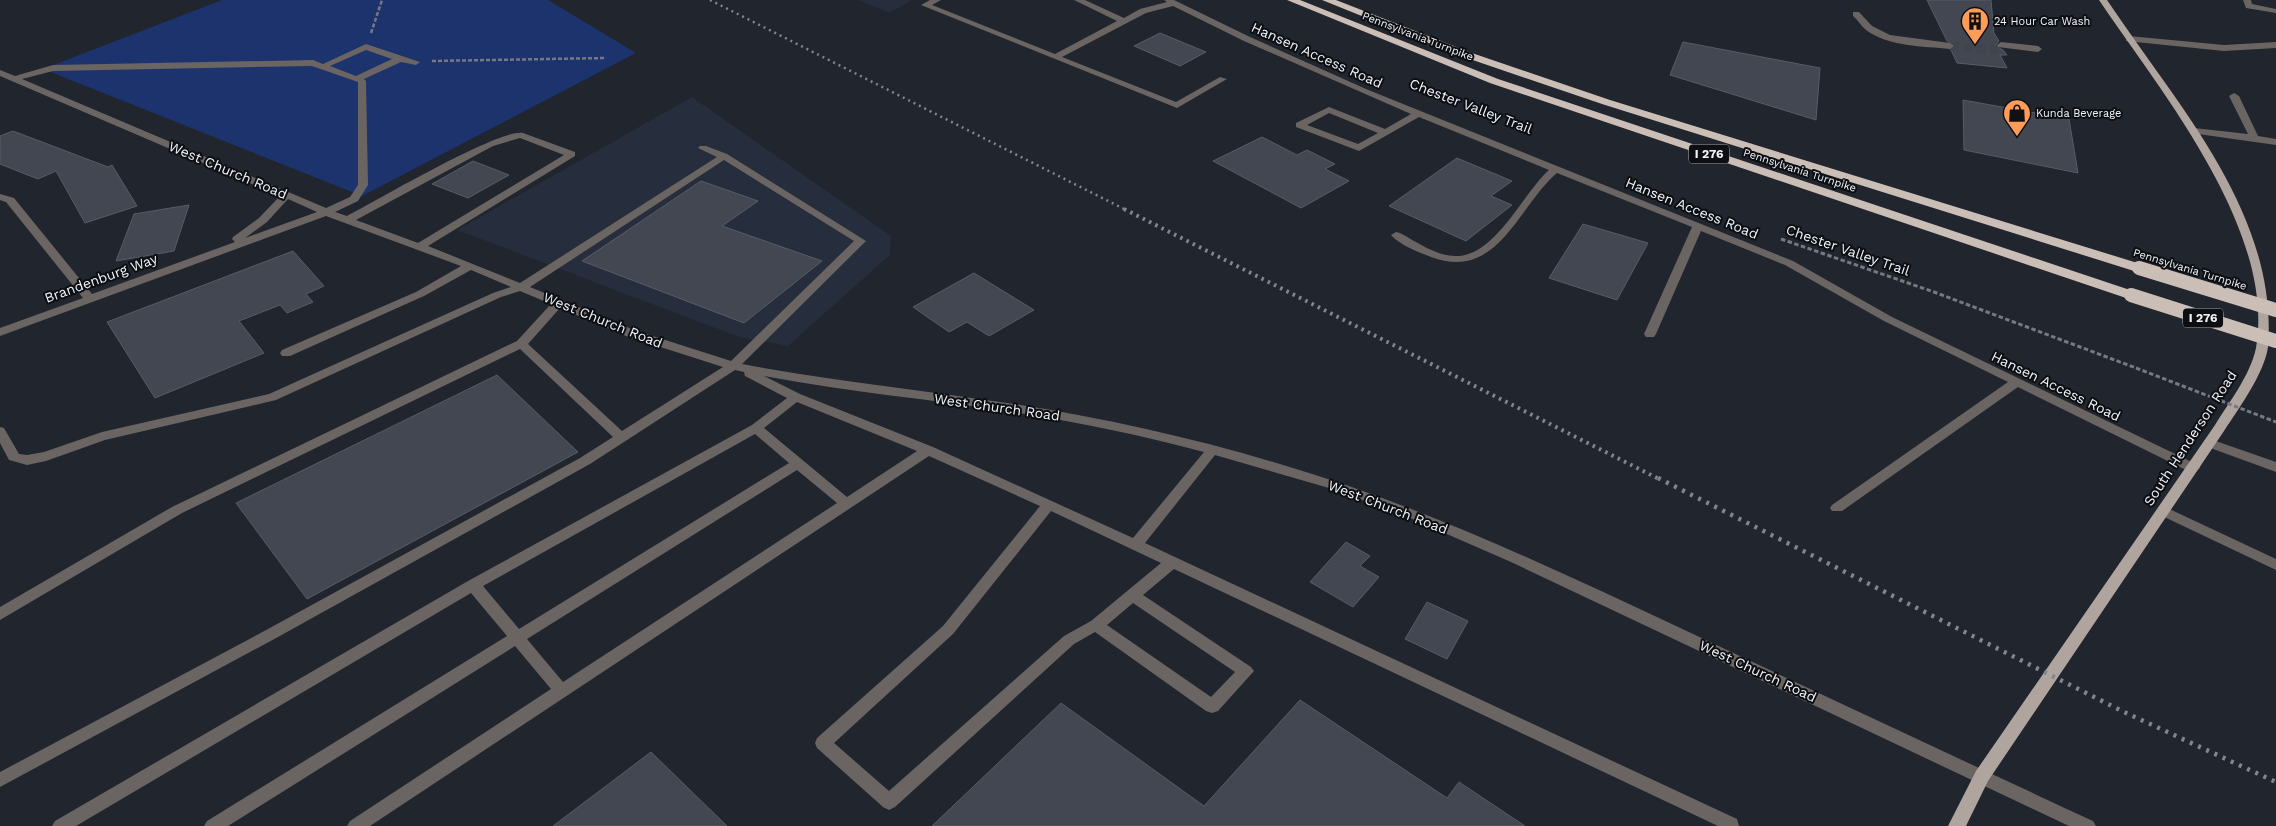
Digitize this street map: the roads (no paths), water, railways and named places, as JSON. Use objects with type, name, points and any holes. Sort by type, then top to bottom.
[{"type":"highway","name":"Pennsylvania Turnpike","points":[[1292,0],[1494,81],[2131,295],[2276,341]]},
{"type":"highway","name":"Pennsylvania Turnpike","points":[[1327,0],[1465,54],[1606,102],[2276,310]]},
{"type":"main road","name":"South Henderson Road","points":[[1957,826],[1982,776],[2210,443],[2251,375],[2263,347],[2268,320],[2270,295],[2268,270],[2261,246],[2243,202],[2103,0]]},
{"type":"street","points":[[937,0],[925,6],[1177,105],[1223,79]]},
{"type":"street","points":[[1078,0],[1124,21]]},
{"type":"street","points":[[2247,0],[2249,6],[2276,11]]},
{"type":"street","points":[[1055,57],[1143,11],[1171,1]]},
{"type":"street","name":"Hansen Access Road","points":[[1171,1],[1256,43],[1419,113],[1789,263],[1888,319],[2193,468]]},
{"type":"street","points":[[1856,14],[1864,20],[1868,27],[1884,36],[1912,42],[1948,43]]},
{"type":"street","points":[[366,47],[370,36]]},
{"type":"street","points":[[2129,39],[2224,48],[2276,44]]},
{"type":"street","points":[[322,66],[366,47],[400,59],[416,62]]},
{"type":"street","points":[[2002,48],[2039,52]]},
{"type":"street","points":[[14,79],[42,70],[71,67],[313,63],[356,79],[400,59]]},
{"type":"street","name":"West Church Road","points":[[0,72],[326,212],[470,266],[630,333],[733,366],[847,387],[1079,418],[1147,432],[1213,449],[1334,485],[1406,512],[1482,544],[2087,826]]},
{"type":"street","name":"Brandenburg Way","points":[[0,332],[326,212],[354,199],[363,185],[362,81],[356,79]]},
{"type":"street","points":[[2234,96],[2254,138]]},
{"type":"street","points":[[1386,133],[1329,110],[1299,125],[1359,148],[1386,133],[1419,113]]},
{"type":"street","points":[[2194,131],[2276,142]]},
{"type":"street","points":[[348,220],[490,144],[520,135],[572,154],[419,247]]},
{"type":"street","points":[[0,780],[567,470],[620,437],[733,366],[861,241],[724,156],[703,148]]},
{"type":"street","points":[[0,431],[14,456],[27,460],[66,450],[102,436],[272,397],[497,295],[522,287],[724,156]]},
{"type":"street","points":[[1396,235],[1438,256],[1456,259],[1469,258],[1483,251],[1503,235],[1540,184],[1557,168]]},
{"type":"street","name":"Brandenburg Way","points":[[213,253],[245,235],[263,220],[286,195]]},
{"type":"street","points":[[0,196],[10,200],[89,298]]},
{"type":"street","points":[[1650,334],[1698,225]]},
{"type":"street","points":[[286,353],[420,294],[470,266]]},
{"type":"street","points":[[0,614],[177,510],[521,344],[557,304]]},
{"type":"street","points":[[521,344],[620,437]]},
{"type":"street","points":[[733,366],[796,397],[928,450],[1049,504],[1731,824]]},
{"type":"street","points":[[1836,508],[2017,382]]},
{"type":"street","points":[[61,826],[473,584],[756,428],[796,397]]},
{"type":"street","points":[[756,428],[846,504]]},
{"type":"street","points":[[2210,443],[2276,467]]},
{"type":"street","points":[[1136,544],[1213,449]]},
{"type":"street","points":[[356,826],[928,450]]},
{"type":"street","points":[[213,826],[798,463]]},
{"type":"street","points":[[1049,504],[948,630],[823,743],[889,802],[1069,640],[1096,625],[1172,562]]},
{"type":"street","points":[[2163,511],[2276,565]]},
{"type":"street","points":[[473,584],[562,691]]},
{"type":"street","points":[[1096,625],[1212,706],[1246,670],[1132,595]]},
{"type":"tunnel","points":[[1950,46],[2004,51]]},
{"type":"railway","points":[[710,0],[1126,210]]},
{"type":"railway","points":[[1124,209],[1661,480]]},
{"type":"railway","points":[[1658,478],[2124,712],[2276,782]]},
{"type":"place","name":"24 Hour Car Wash","points":[[1975,45]]},
{"type":"place","name":"Kunda Beverage","points":[[2017,137]]}]
